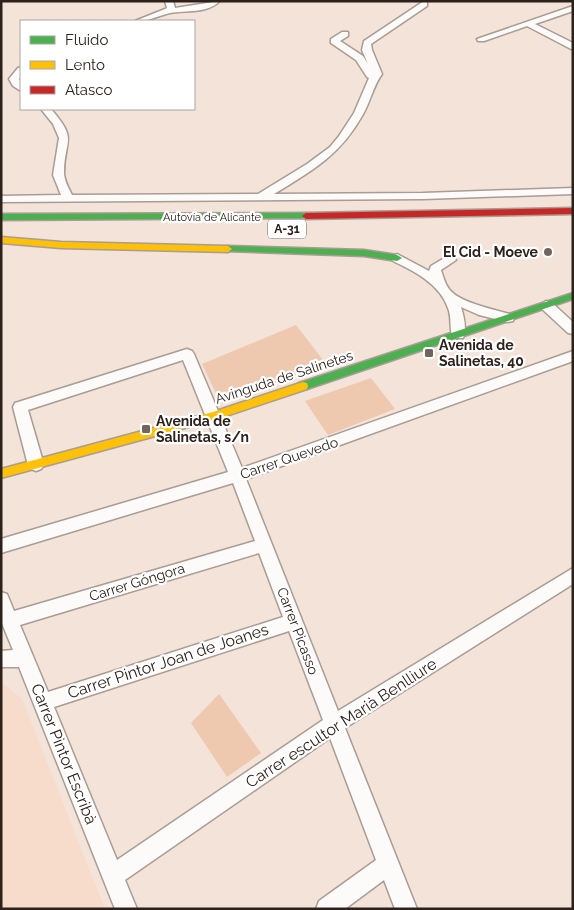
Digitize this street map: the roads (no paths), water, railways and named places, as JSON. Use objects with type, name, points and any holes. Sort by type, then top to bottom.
[{"type":"main road","name":"Autovía de Alicante","points":[[1,217],[232,217],[573,211]]},
{"type":"main road","points":[[1,230],[21,230]]},
{"type":"main road","points":[[1,240],[70,245],[364,253],[397,258]]},
{"type":"main road","name":"Avinguda de Salinetes","points":[[1,474],[214,416],[573,296]]},
{"type":"street","points":[[141,20],[168,6],[206,7],[216,1]]},
{"type":"street","points":[[260,198],[321,162],[330,152],[350,128],[369,91],[372,79],[377,74],[367,43],[424,4]]},
{"type":"street","points":[[481,38],[573,8]]},
{"type":"street","points":[[527,23],[573,47]]},
{"type":"street","points":[[346,34],[334,42],[360,58],[372,79]]},
{"type":"street","points":[[20,71],[14,79],[20,87]]},
{"type":"street","points":[[47,110],[58,123],[64,138],[58,175],[68,198]]},
{"type":"street","points":[[1,199],[423,196],[573,191]]},
{"type":"street","points":[[397,258],[418,268],[438,282],[450,296],[459,319],[458,334]]},
{"type":"street","points":[[438,282],[435,269],[450,260]]},
{"type":"street","points":[[450,296],[484,312],[508,318]]},
{"type":"street","points":[[546,305],[573,330]]},
{"type":"street","name":"Carrer Picasso","points":[[36,464],[20,407],[187,354],[214,416],[406,909]]},
{"type":"street","name":"Carrer Quevedo","points":[[1,546],[237,476],[573,356]]},
{"type":"street","name":"Carrer Góngora","points":[[10,620],[264,545]]},
{"type":"street","name":"Carrer escultor Marià Benlliure","points":[[112,876],[334,724],[573,575]]},
{"type":"street","name":"Carrer Pintor Escribà","points":[[1,599],[126,909]]},
{"type":"street","name":"Carrer Pintor Joan de Joanes","points":[[43,702],[294,621]]},
{"type":"street","points":[[1,659],[26,658]]},
{"type":"street","points":[[327,909],[388,864]]},
{"type":"place","name":"El Cid - Moeve","points":[[548,252]]},
{"type":"place","name":"Avenida de Salinetas, 40","points":[[429,353]]},
{"type":"place","name":"Avenida de Salinetas, s/n","points":[[146,429]]}]
